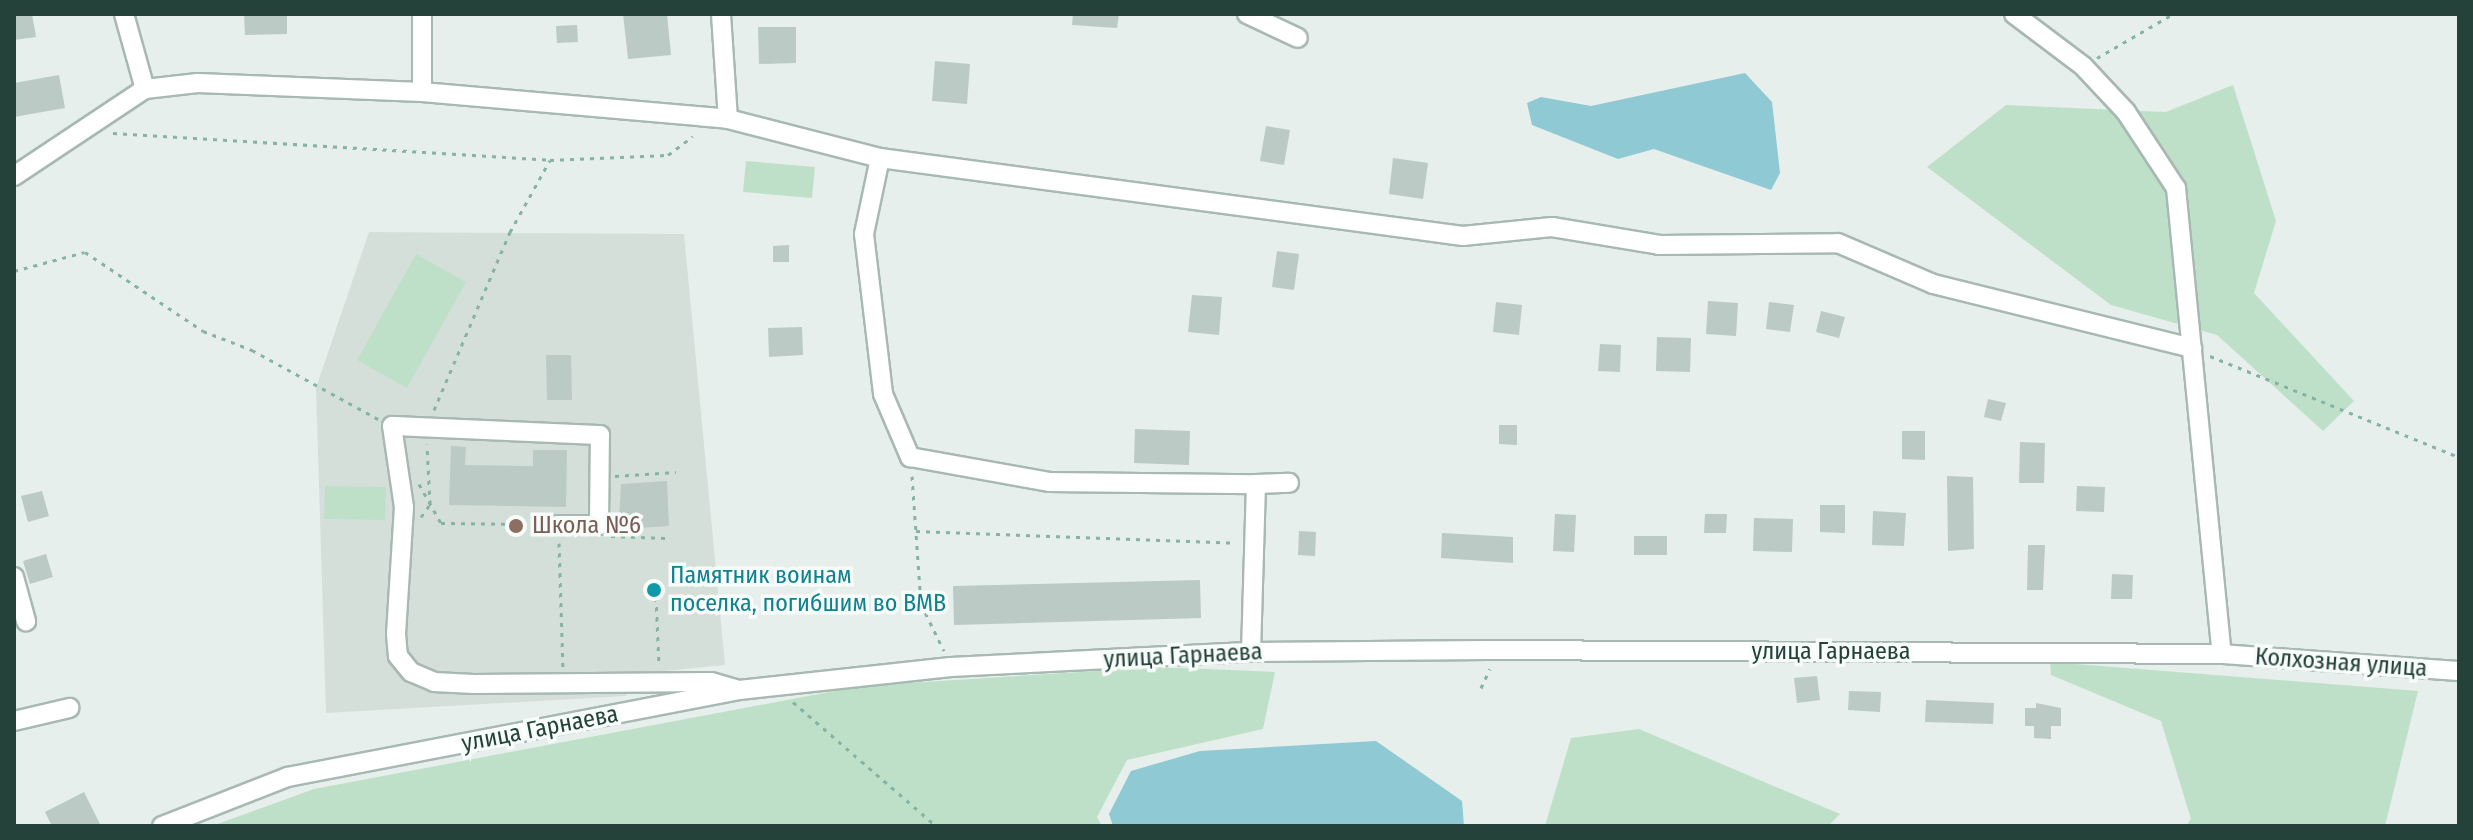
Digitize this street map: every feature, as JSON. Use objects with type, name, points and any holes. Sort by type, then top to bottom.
[{"type":"street","points":[[124,14],[145,89]]},
{"type":"street","points":[[422,14],[422,92]]},
{"type":"street","points":[[721,14],[728,119]]},
{"type":"street","points":[[1247,14],[1298,38]]},
{"type":"street","points":[[2014,14],[2083,66],[2126,112],[2176,188],[2222,654]]},
{"type":"street","points":[[14,176],[145,89],[198,83],[422,92],[728,119],[880,158],[1463,236],[1552,227],[1659,245],[1838,243],[1933,284],[2192,348]]},
{"type":"street","points":[[880,158],[864,234],[883,394],[910,457],[1049,482],[1289,483]]},
{"type":"street","points":[[558,525],[599,525],[600,435],[392,426],[403,475],[398,656],[423,677],[474,684],[711,682],[739,690]]},
{"type":"street","points":[[1251,652],[1256,484]]},
{"type":"street","points":[[14,577],[26,621]]},
{"type":"street","name":"улица Гарнаева","points":[[162,826],[288,777],[739,690],[951,667],[1251,652],[2222,654]]},
{"type":"street","name":"Колхозная улица","points":[[2222,654],[2459,671]]},
{"type":"street","points":[[14,721],[69,708]]},
{"type":"path","points":[[2083,66],[2173,14]]},
{"type":"path","points":[[108,133],[550,160],[668,155],[703,128]]},
{"type":"path","points":[[401,547],[430,504],[426,427],[510,232],[550,160]]},
{"type":"path","points":[[14,271],[85,252],[203,331],[252,350],[392,426]]},
{"type":"path","points":[[2192,348],[2459,457]]},
{"type":"path","points":[[910,457],[921,604],[951,667]]},
{"type":"path","points":[[599,477],[676,472]]},
{"type":"path","points":[[416,478],[441,523],[558,525],[563,676]]},
{"type":"path","points":[[599,525],[615,539],[666,538]]},
{"type":"path","points":[[916,531],[1255,543]]},
{"type":"path","points":[[656,597],[658,662]]},
{"type":"path","points":[[775,686],[936,826]]},
{"type":"shaded area","name":"Школа №6","points":[[369,232],[684,234],[725,665],[633,674],[626,696],[326,713],[316,388]]},
{"type":"green space","points":[[2233,85],[2276,221],[2254,293],[2354,401],[2323,431],[2217,335],[2111,305],[1927,167],[2006,105],[2166,112]]},
{"type":"green space","points":[[746,161],[815,167],[812,198],[743,192]]},
{"type":"green space","points":[[416,254],[466,282],[407,388],[357,360]]},
{"type":"green space","points":[[325,486],[386,487],[385,520],[324,519]]},
{"type":"green space","points":[[2050,662],[2418,691],[2385,826],[2186,826],[2191,819],[2161,721],[2051,675]]},
{"type":"green space","points":[[1159,667],[1275,672],[1263,729],[1127,760],[1097,817],[1102,826],[212,826],[314,789],[861,686]]},
{"type":"green space","points":[[1639,729],[1840,814],[1828,826],[1545,826],[1571,738]]},
{"type":"water","points":[[1745,73],[1772,102],[1780,173],[1771,190],[1654,149],[1618,159],[1532,125],[1527,103],[1541,97],[1591,106]]},
{"type":"water","points":[[1376,741],[1462,801],[1464,826],[1113,826],[1109,814],[1131,771],[1200,751]]},
{"type":"building","points":[[14,14],[32,14],[36,37],[14,40]]},
{"type":"building","points":[[244,14],[287,14],[287,34],[245,35]]},
{"type":"building","points":[[623,14],[667,14],[671,55],[628,59]]},
{"type":"building","points":[[1073,14],[1119,14],[1117,28],[1072,25]]},
{"type":"building","points":[[577,25],[578,42],[557,43],[556,26]]},
{"type":"building","points":[[758,27],[796,27],[796,63],[759,64]]},
{"type":"building","points":[[935,61],[970,64],[967,104],[932,101]]},
{"type":"building","points":[[59,75],[65,108],[14,117],[14,83]]},
{"type":"building","points":[[1266,126],[1290,130],[1284,165],[1260,161]]},
{"type":"building","points":[[1393,158],[1428,163],[1423,199],[1389,194]]},
{"type":"building","points":[[789,245],[789,262],[773,262],[773,246]]},
{"type":"building","points":[[1277,251],[1299,254],[1294,290],[1272,287]]},
{"type":"building","points":[[1192,295],[1222,297],[1219,335],[1188,332]]},
{"type":"building","points":[[1708,301],[1738,303],[1736,336],[1706,334]]},
{"type":"building","points":[[1496,302],[1522,305],[1519,335],[1493,332]]},
{"type":"building","points":[[1769,302],[1794,305],[1790,332],[1766,329]]},
{"type":"building","points":[[1821,311],[1845,317],[1839,338],[1816,332]]},
{"type":"building","points":[[802,327],[803,355],[769,357],[768,328]]},
{"type":"building","points":[[1657,337],[1691,338],[1690,372],[1656,371]]},
{"type":"building","points":[[1600,344],[1621,345],[1620,372],[1598,371]]},
{"type":"building","points":[[546,355],[571,355],[572,400],[547,400]]},
{"type":"building","points":[[1988,399],[2006,403],[2001,421],[1984,417]]},
{"type":"building","points":[[1499,425],[1517,425],[1517,445],[1499,444]]},
{"type":"building","points":[[1135,429],[1190,431],[1189,465],[1134,463]]},
{"type":"building","points":[[1902,431],[1925,431],[1925,460],[1902,459]]},
{"type":"building","points":[[2020,442],[2045,443],[2044,483],[2019,483]]},
{"type":"building","points":[[451,446],[466,447],[465,465],[533,466],[533,450],[567,450],[566,507],[449,505]]},
{"type":"building","points":[[1947,476],[1973,477],[1974,549],[1948,551]]},
{"type":"building","points":[[667,481],[669,526],[624,529],[623,519],[619,520],[621,484]]},
{"type":"building","points":[[2077,486],[2105,487],[2104,512],[2076,511]]},
{"type":"building","points":[[42,491],[49,516],[28,522],[21,496]]},
{"type":"building","points":[[1820,505],[1845,505],[1845,533],[1820,532]]},
{"type":"building","points":[[1873,511],[1906,513],[1904,546],[1872,545]]},
{"type":"building","points":[[1555,514],[1576,515],[1574,552],[1553,551]]},
{"type":"building","points":[[1705,514],[1727,514],[1726,533],[1704,533]]},
{"type":"building","points":[[1754,518],[1793,519],[1792,552],[1753,551]]},
{"type":"building","points":[[1299,531],[1316,532],[1315,556],[1298,555]]},
{"type":"building","points":[[1442,533],[1513,537],[1513,563],[1441,558]]},
{"type":"building","points":[[1634,536],[1667,536],[1667,555],[1634,555]]},
{"type":"building","points":[[2028,545],[2045,545],[2043,590],[2027,590]]},
{"type":"building","points":[[46,554],[53,577],[30,584],[23,561]]},
{"type":"building","points":[[2112,574],[2133,575],[2132,599],[2111,599]]},
{"type":"building","points":[[1200,580],[1201,618],[954,625],[953,586]]},
{"type":"building","points":[[1817,676],[1820,700],[1797,703],[1794,678]]},
{"type":"building","points":[[1849,691],[1881,692],[1880,712],[1848,710]]},
{"type":"building","points":[[1926,700],[1994,703],[1993,724],[1925,722]]},
{"type":"building","points":[[2036,703],[2061,708],[2061,726],[2051,726],[2051,739],[2034,738],[2034,726],[2025,726],[2025,708],[2036,708]]},
{"type":"building","points":[[84,792],[101,826],[52,826],[45,812]]},
{"type":"place","name":"Школа №6","points":[[516,526]]},
{"type":"place","name":"Памятник воинам поселка, погибшим во ВМВ","points":[[654,590]]}]
